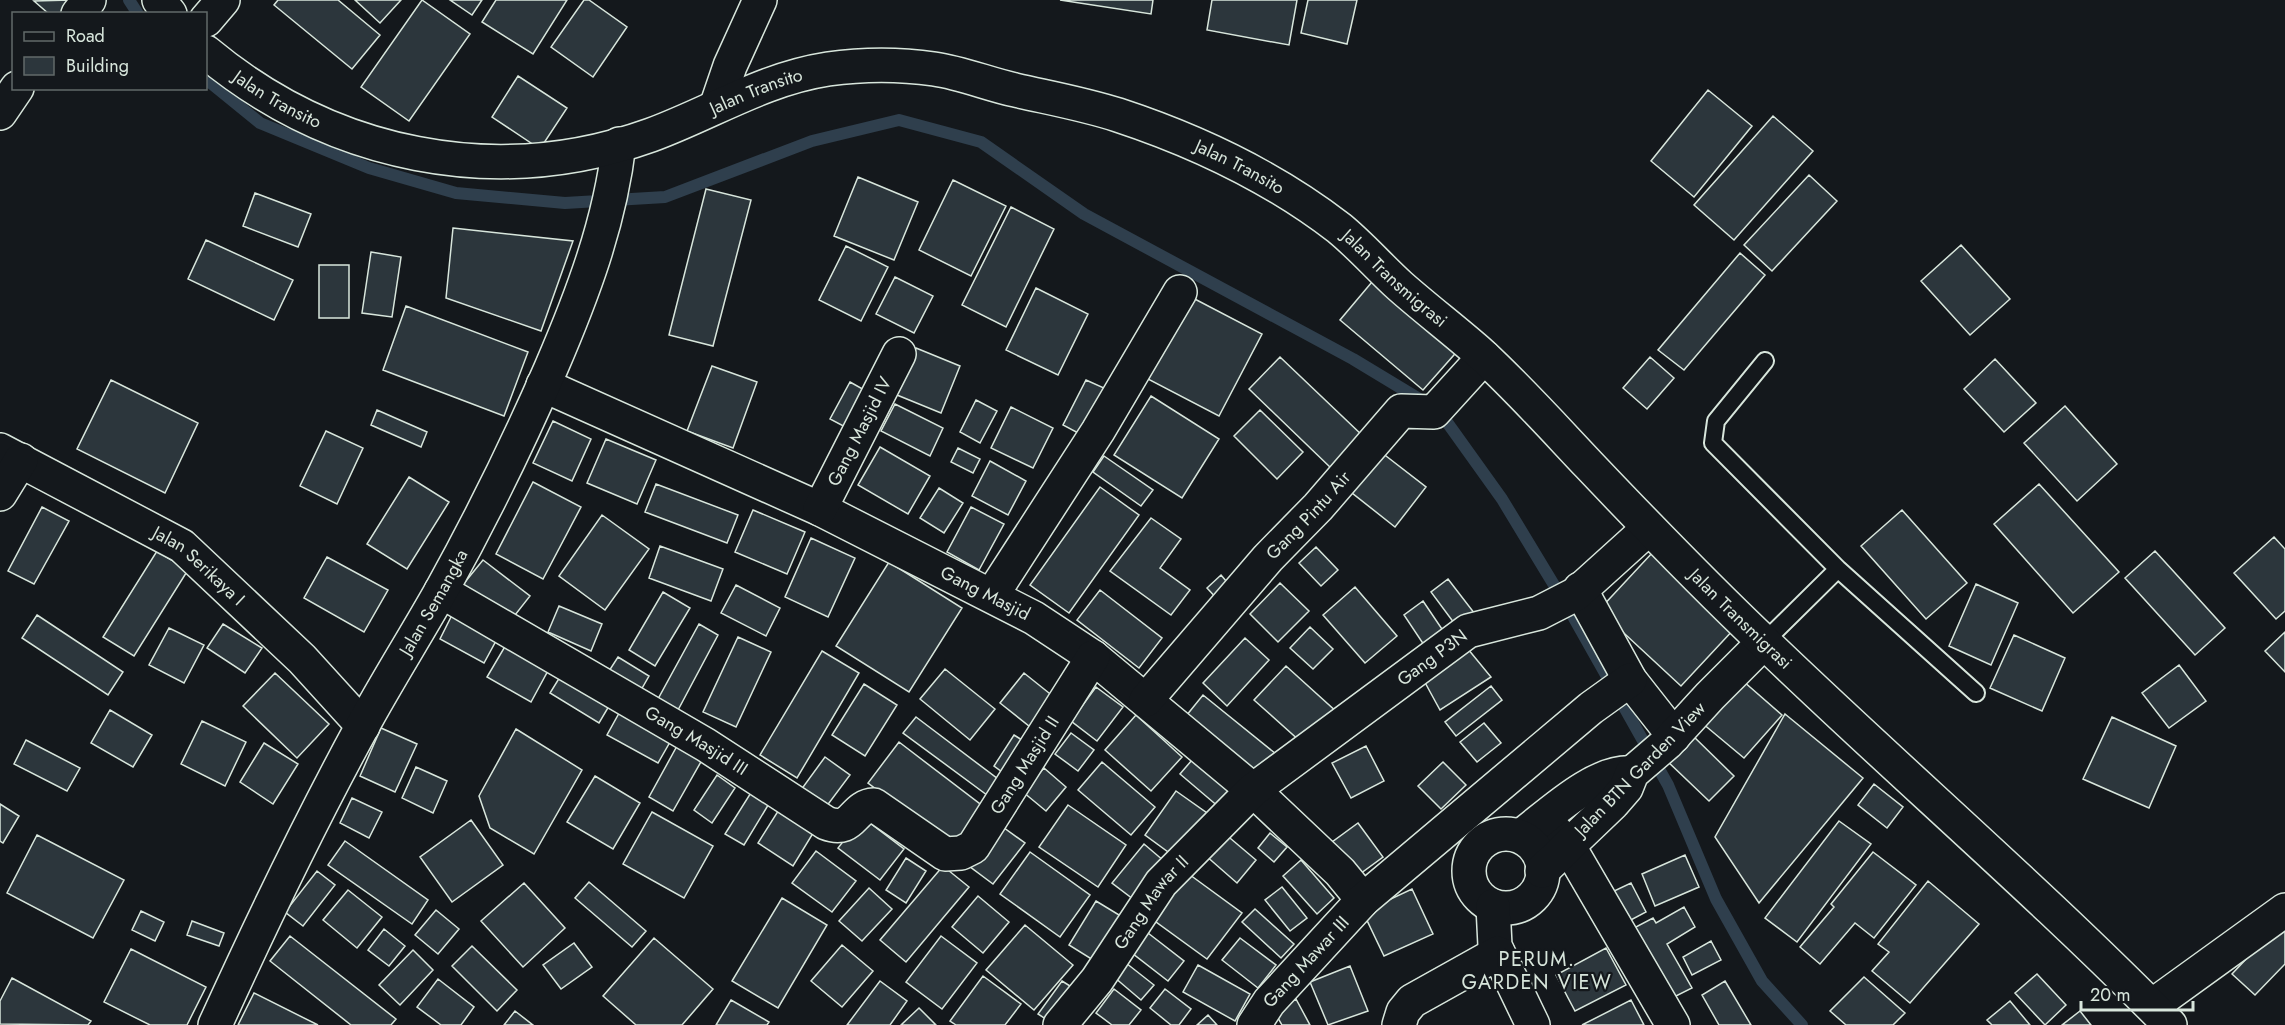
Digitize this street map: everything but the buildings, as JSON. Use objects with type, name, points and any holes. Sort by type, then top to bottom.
[{"type":"street","points":[[80,12],[89,0]]},
{"type":"street","points":[[159,0],[168,12]]},
{"type":"street","points":[[207,19],[223,0]]},
{"type":"street","points":[[717,104],[730,66],[760,0]]},
{"type":"street","name":"Jalan Transito","points":[[207,53],[277,103],[313,122],[390,149],[471,161],[512,162],[618,155],[751,89],[824,69],[860,65],[934,69],[1072,102],[1168,132],[1218,154],[1314,210]]},
{"type":"street","points":[[0,112],[16,90]]},
{"type":"street","name":"Jalan Semangka","points":[[215,1025],[262,922],[363,726],[441,591],[519,441],[576,309],[602,235],[618,155]]},
{"type":"street","name":"Jalan Transmigrasi","points":[[1314,210],[1344,232],[1395,282],[1484,357],[1649,528],[1776,632],[2161,1016]]},
{"type":"street","points":[[992,595],[1098,431],[1180,292]]},
{"type":"street","name":"Gang Masjid IV","points":[[819,509],[899,354]]},
{"type":"street","name":"Gang Pintu Air","points":[[1146,700],[1268,558],[1318,507],[1401,411],[1439,408],[1484,357]]},
{"type":"street","name":"Gang Masjid","points":[[543,385],[819,509],[1034,618],[1093,657],[1253,790],[1340,872],[1363,900]]},
{"type":"street","points":[[0,494],[10,455]]},
{"type":"street","name":"Jalan Serikaya I","points":[[10,455],[182,546],[302,659],[363,726]]},
{"type":"street","name":"Gang P3N","points":[[1253,790],[1468,631],[1539,613],[1578,591],[1649,528]]},
{"type":"street","name":"Gang Masjid III","points":[[441,591],[706,745],[826,823],[836,827],[846,825],[863,809],[874,805],[945,854]]},
{"type":"street","points":[[1578,591],[1613,692],[1670,740]]},
{"type":"street","name":"Jalan BTN Garden View","points":[[1542,871],[1613,803],[1626,788],[1634,770],[1670,740],[1776,632]]},
{"type":"street","name":"Gang Masjid II","points":[[945,854],[961,853],[973,848],[1093,657]]},
{"type":"street","name":"Gang Mawar III","points":[[1254,1025],[1269,1002],[1363,900],[1613,692]]},
{"type":"street","points":[[1532,828],[1535,849],[1541,859],[1542,871],[1538,889],[1525,902],[1508,908],[1492,906],[1475,893],[1469,881],[1472,856],[1479,845],[1489,837],[1532,828],[1601,779],[1618,772],[1634,770]]},
{"type":"street","name":"Gang Mawar II","points":[[1060,1025],[1097,980],[1161,883],[1253,790]]},
{"type":"street","points":[[1532,828],[1568,844],[1672,1025]]},
{"type":"street","points":[[1492,906],[1494,914],[1492,930],[1498,953],[1532,1025]]},
{"type":"street","points":[[2161,1016],[2285,910]]},
{"type":"street","points":[[1399,1025],[1403,1012],[1412,1001],[1498,953]]},
{"type":"lane","points":[[1765,362],[1716,421],[1713,443],[1838,569],[1976,693]]},
{"type":"lane","points":[[1776,632],[1838,569]]},
{"type":"waterway","points":[[129,0],[137,12]]},
{"type":"waterway","points":[[207,80],[260,123],[369,168],[456,193],[565,203],[665,197],[812,141],[899,120],[981,142],[1084,214],[1353,359],[1439,411],[1502,499],[1574,618],[1668,785],[1716,899],[1762,981],[1802,1025]]},
{"type":"district","name":"PERUM. GARDEN VIEW","points":[[1537,970]]}]
